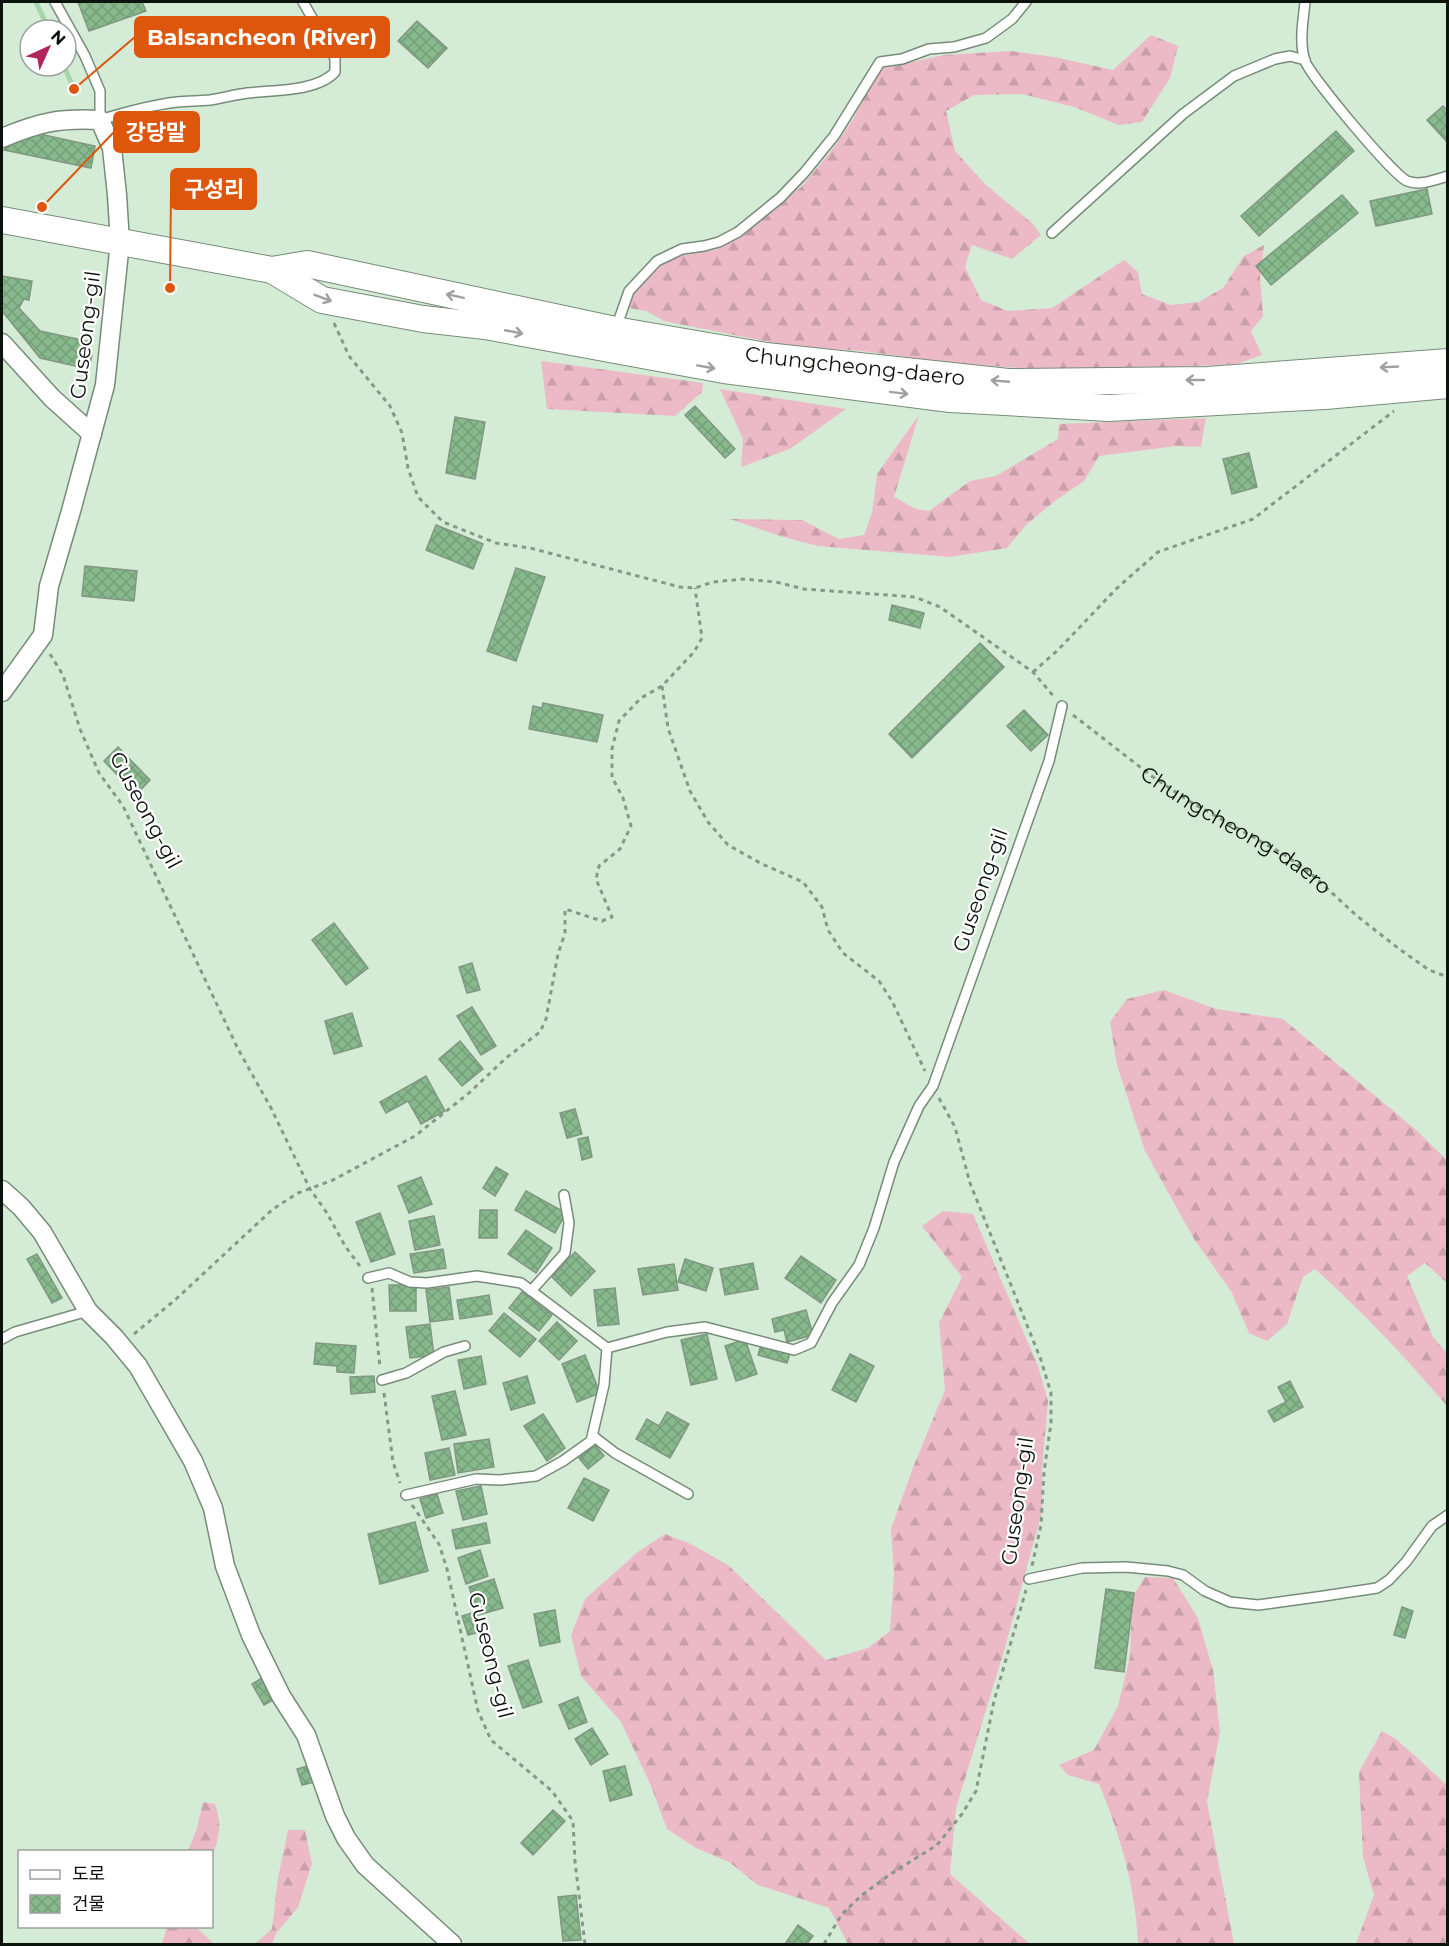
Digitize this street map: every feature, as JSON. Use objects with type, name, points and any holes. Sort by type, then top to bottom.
[{"type":"main road","name":"Chungcheong-daero","points":[[2,220],[272,270],[307,264],[615,330],[766,356],[1008,382],[1208,380],[1448,362]]},
{"type":"main road","name":"Chungcheong-daero","points":[[272,270],[322,300],[423,319],[485,326],[724,370],[950,399],[1109,408],[1325,396],[1448,385]]},
{"type":"street","points":[[2,138],[49,121],[100,120]]},
{"type":"street","name":"Guseong-gil","points":[[43,635],[48,586],[105,385],[120,243],[112,148],[100,120]]},
{"type":"street","name":"Guseong-gil","points":[[2,343],[52,398],[92,434]]},
{"type":"street","points":[[2,692],[43,635]]},
{"type":"street","points":[[2,1190],[21,1207],[42,1232],[88,1311],[138,1366],[193,1461],[213,1508],[225,1566],[251,1635],[281,1696],[306,1735],[335,1816],[346,1838],[365,1864],[452,1944]]},
{"type":"lane","points":[[55,2],[85,56],[100,91],[100,120],[132,110],[177,102],[295,88],[329,78],[335,72],[335,58],[303,2]]},
{"type":"lane","points":[[615,330],[629,291],[657,261],[682,249],[719,242],[738,232],[780,198],[834,136],[880,62],[902,59],[929,49],[954,47],[986,38],[1012,19],[1026,2]]},
{"type":"lane","points":[[1305,2],[1301,42],[1305,60],[1349,120],[1385,163],[1405,180],[1419,184],[1448,176]]},
{"type":"lane","points":[[1052,233],[1183,114],[1234,76],[1275,58],[1290,56],[1305,60]]},
{"type":"lane","name":"Guseong-gil","points":[[607,1348],[667,1332],[705,1327],[794,1350],[811,1343],[832,1303],[859,1264],[874,1228],[894,1162],[919,1106],[933,1086],[1049,761],[1062,706]]},
{"type":"lane","points":[[531,1291],[565,1253],[569,1223],[564,1195]]},
{"type":"lane","points":[[368,1278],[389,1273],[410,1282],[427,1283],[477,1276],[521,1283],[607,1348],[604,1385],[591,1441],[563,1461],[536,1476],[501,1480],[476,1479],[406,1495]]},
{"type":"lane","points":[[2,1338],[15,1332],[88,1311]]},
{"type":"lane","points":[[382,1380],[406,1373],[444,1352],[465,1346]]},
{"type":"lane","points":[[593,1436],[615,1453],[688,1494]]},
{"type":"lane","points":[[1029,1579],[1082,1568],[1126,1567],[1168,1571],[1183,1575],[1205,1591],[1230,1602],[1258,1605],[1377,1588],[1406,1562],[1432,1526],[1448,1515]]},
{"type":"path","name":"Chungcheong-daero","points":[[322,300],[349,356],[390,406],[402,433],[408,468],[418,497],[443,522],[496,543],[542,551],[671,585],[695,588],[713,582],[743,579],[776,582],[804,589],[915,597],[940,607],[1033,672],[1062,706],[1153,777],[1189,801],[1285,855],[1398,948],[1429,970],[1448,977]]},
{"type":"path","points":[[1033,672],[1058,650],[1116,589],[1158,552],[1253,519],[1397,409]]},
{"type":"path","points":[[122,1346],[176,1300],[273,1209],[298,1193],[333,1180],[415,1136],[469,1094],[506,1058],[540,1032],[546,1019],[558,954],[565,933],[565,909],[602,921],[612,917],[596,879],[599,866],[620,849],[631,826],[623,798],[612,777],[612,749],[619,721],[641,698],[662,686],[694,652],[702,638],[695,588]]},
{"type":"path","name":"Guseong-gil","points":[[43,635],[52,658],[63,675],[80,729],[99,773],[123,806],[238,1049],[271,1108],[310,1189],[368,1278],[373,1291],[393,1462],[406,1495],[442,1552],[478,1711],[491,1740],[552,1791],[573,1821],[575,1862],[585,1944]]},
{"type":"path","name":"Guseong-gil","points":[[662,686],[671,739],[690,791],[708,822],[728,845],[802,882],[822,907],[828,930],[843,952],[879,981],[892,1001],[955,1127],[970,1183],[1041,1360],[1051,1393],[1051,1422],[1044,1472],[1041,1525],[1029,1579],[994,1701],[976,1791],[962,1814],[937,1845],[862,1895],[842,1914],[824,1944]]},
{"type":"green space","points":[[1151,35],[1178,46],[1170,78],[1142,122],[1119,125],[1074,107],[1022,94],[974,95],[946,111],[955,151],[985,184],[1032,223],[1041,235],[1012,259],[972,245],[965,267],[981,300],[1008,311],[1052,308],[1124,260],[1138,272],[1142,294],[1171,305],[1199,302],[1223,288],[1244,256],[1264,245],[1260,277],[1263,316],[1251,331],[1262,355],[1237,364],[1107,370],[1018,368],[944,362],[862,351],[789,346],[664,321],[646,311],[629,308],[636,290],[659,266],[687,253],[715,250],[734,240],[801,187],[829,154],[883,68],[944,55],[1010,51],[1054,57],[1113,70]]},
{"type":"green space","points":[[541,361],[703,383],[702,392],[675,416],[547,409]]},
{"type":"green space","points":[[720,389],[846,409],[790,449],[741,467],[743,439]]},
{"type":"green space","points":[[919,415],[894,497],[916,509],[929,511],[970,481],[996,476],[1058,439],[1059,424],[1206,418],[1201,447],[1176,446],[1099,456],[1084,481],[1026,525],[1007,548],[950,557],[818,546],[730,519],[802,520],[839,539],[864,535],[872,513],[877,474]]},
{"type":"green space","points":[[1164,990],[1216,1009],[1283,1019],[1415,1129],[1447,1160],[1447,1283],[1425,1263],[1407,1276],[1433,1337],[1447,1353],[1447,1406],[1383,1335],[1315,1269],[1303,1277],[1287,1324],[1267,1341],[1249,1333],[1231,1291],[1194,1239],[1145,1151],[1117,1065],[1110,1022],[1127,999]]},
{"type":"green space","points":[[943,1211],[973,1214],[1038,1366],[1048,1401],[1042,1469],[1042,1512],[1004,1651],[956,1808],[950,1874],[1030,1944],[848,1944],[829,1908],[758,1885],[729,1862],[696,1848],[667,1829],[651,1786],[621,1722],[581,1676],[571,1635],[585,1599],[639,1551],[665,1534],[691,1544],[728,1565],[826,1660],[868,1648],[890,1631],[894,1574],[891,1529],[945,1390],[939,1323],[962,1277],[922,1226]]},
{"type":"green space","points":[[1145,1577],[1173,1578],[1198,1618],[1213,1670],[1220,1732],[1207,1802],[1234,1944],[1138,1944],[1137,1923],[1126,1862],[1099,1784],[1068,1775],[1059,1765],[1094,1750],[1118,1706],[1130,1656],[1132,1598]]},
{"type":"green space","points":[[1382,1731],[1396,1739],[1447,1785],[1447,1944],[1356,1944],[1374,1895],[1363,1857],[1359,1772]]},
{"type":"green space","points":[[203,1802],[215,1804],[219,1824],[217,1843],[213,1853],[213,1850],[188,1850],[197,1828]]},
{"type":"green space","points":[[288,1830],[305,1830],[312,1864],[298,1907],[276,1934],[272,1944],[255,1944],[272,1929],[278,1878]]},
{"type":"green space","points":[[167,1928],[197,1928],[214,1944],[162,1944]]},
{"type":"building","points":[[78,2],[142,2],[146,11],[89,31]]},
{"type":"building","points":[[417,21],[447,48],[428,68],[398,41]]},
{"type":"building","points":[[1443,106],[1448,111],[1448,143],[1427,120]]},
{"type":"building","points":[[1336,131],[1354,151],[1259,236],[1241,216]]},
{"type":"building","points":[[35,133],[95,146],[91,168],[4,150],[9,143]]},
{"type":"building","points":[[1427,189],[1432,214],[1376,226],[1370,201]]},
{"type":"building","points":[[1342,195],[1358,213],[1271,285],[1256,266]]},
{"type":"building","points":[[2,276],[32,281],[29,300],[24,299],[19,308],[40,331],[87,341],[85,354],[92,355],[89,369],[40,358],[2,311]]},
{"type":"building","points":[[695,406],[735,449],[725,458],[685,415]]},
{"type":"building","points":[[455,417],[485,422],[475,479],[446,473]]},
{"type":"building","points":[[1249,453],[1257,487],[1232,494],[1223,459]]},
{"type":"building","points":[[436,525],[483,544],[473,569],[426,550]]},
{"type":"building","points":[[85,566],[137,571],[134,601],[82,596]]},
{"type":"building","points":[[516,568],[545,577],[516,661],[487,651]]},
{"type":"building","points":[[892,605],[924,613],[920,628],[889,620]]},
{"type":"building","points":[[980,643],[1004,667],[912,758],[889,734]]},
{"type":"building","points":[[543,703],[603,715],[597,742],[529,729],[533,706],[542,708]]},
{"type":"building","points":[[1024,710],[1048,735],[1031,751],[1007,726]]},
{"type":"building","points":[[118,747],[150,780],[136,795],[104,761]]},
{"type":"building","points":[[334,923],[368,968],[346,985],[312,940]]},
{"type":"building","points":[[472,963],[480,990],[467,993],[459,967]]},
{"type":"building","points":[[472,1007],[496,1046],[481,1055],[457,1016]]},
{"type":"building","points":[[352,1013],[362,1046],[334,1054],[325,1021]]},
{"type":"building","points":[[460,1041],[483,1069],[462,1086],[439,1059]]},
{"type":"building","points":[[426,1076],[445,1111],[421,1124],[408,1101],[386,1113],[380,1102]]},
{"type":"building","points":[[575,1109],[582,1134],[567,1138],[560,1113]]},
{"type":"building","points":[[588,1137],[592,1157],[582,1160],[578,1139]]},
{"type":"building","points":[[496,1167],[508,1174],[495,1196],[483,1188]]},
{"type":"building","points":[[421,1177],[432,1204],[409,1213],[398,1186]]},
{"type":"building","points":[[526,1191],[566,1213],[555,1233],[515,1210]]},
{"type":"building","points":[[480,1210],[497,1210],[497,1238],[479,1238]]},
{"type":"building","points":[[380,1213],[395,1254],[371,1262],[356,1222]]},
{"type":"building","points":[[434,1216],[440,1245],[415,1250],[409,1221]]},
{"type":"building","points":[[526,1230],[552,1248],[536,1273],[508,1254]]},
{"type":"building","points":[[443,1249],[446,1268],[414,1273],[410,1254]]},
{"type":"building","points":[[575,1252],[595,1271],[571,1296],[552,1277]]},
{"type":"building","points":[[37,1254],[62,1298],[52,1303],[27,1259]]},
{"type":"building","points":[[801,1256],[836,1280],[821,1303],[785,1278]]},
{"type":"building","points":[[685,1259],[713,1268],[706,1291],[678,1282]]},
{"type":"building","points":[[753,1263],[758,1289],[725,1295],[720,1269]]},
{"type":"building","points":[[674,1264],[678,1290],[643,1295],[638,1269]]},
{"type":"building","points":[[389,1285],[416,1285],[416,1311],[390,1311]]},
{"type":"building","points":[[449,1287],[453,1319],[430,1322],[426,1290]]},
{"type":"building","points":[[615,1288],[619,1324],[598,1326],[594,1290]]},
{"type":"building","points":[[522,1292],[552,1315],[539,1331],[509,1308]]},
{"type":"building","points":[[489,1295],[492,1314],[460,1319],[457,1300]]},
{"type":"building","points":[[806,1310],[813,1335],[787,1342],[784,1330],[775,1332],[772,1319]]},
{"type":"building","points":[[504,1313],[536,1339],[520,1357],[489,1331]]},
{"type":"building","points":[[557,1322],[577,1341],[559,1360],[539,1341]]},
{"type":"building","points":[[430,1324],[434,1355],[410,1358],[406,1327]]},
{"type":"building","points":[[707,1334],[717,1379],[691,1385],[681,1340]]},
{"type":"building","points":[[745,1339],[757,1374],[736,1381],[725,1346]]},
{"type":"building","points":[[316,1343],[356,1346],[354,1373],[337,1372],[337,1366],[314,1364]]},
{"type":"building","points":[[761,1345],[790,1353],[787,1363],[758,1355]]},
{"type":"building","points":[[850,1354],[874,1366],[856,1402],[832,1390]]},
{"type":"building","points":[[585,1355],[600,1393],[577,1402],[562,1364]]},
{"type":"building","points":[[481,1356],[486,1384],[464,1389],[458,1360]]},
{"type":"building","points":[[374,1376],[375,1392],[351,1394],[350,1377]]},
{"type":"building","points":[[527,1376],[535,1403],[511,1410],[503,1383]]},
{"type":"building","points":[[1290,1381],[1303,1407],[1274,1422],[1268,1411],[1286,1402],[1278,1387]]},
{"type":"building","points":[[455,1391],[466,1435],[442,1440],[432,1396]]},
{"type":"building","points":[[667,1412],[689,1424],[670,1458],[636,1439],[647,1419],[659,1426]]},
{"type":"building","points":[[543,1414],[565,1448],[547,1461],[524,1426]]},
{"type":"building","points":[[489,1439],[494,1467],[458,1473],[454,1444]]},
{"type":"building","points":[[595,1445],[604,1456],[588,1469],[579,1458]]},
{"type":"building","points":[[449,1448],[455,1475],[430,1480],[425,1453]]},
{"type":"building","points":[[584,1478],[609,1490],[593,1521],[568,1508]]},
{"type":"building","points":[[481,1486],[487,1514],[463,1520],[456,1491]]},
{"type":"building","points":[[437,1494],[443,1513],[426,1518],[420,1499]]},
{"type":"building","points":[[415,1522],[428,1571],[380,1584],[368,1534]]},
{"type":"building","points":[[486,1523],[490,1543],[456,1549],[452,1530]]},
{"type":"building","points":[[480,1550],[488,1576],[466,1584],[458,1558]]},
{"type":"building","points":[[494,1579],[503,1608],[478,1615],[469,1587]]},
{"type":"building","points":[[1106,1589],[1134,1593],[1124,1672],[1095,1668]]},
{"type":"building","points":[[1402,1607],[1413,1611],[1405,1638],[1394,1635]]},
{"type":"building","points":[[555,1610],[560,1642],[540,1646],[534,1614]]},
{"type":"building","points":[[475,1612],[480,1632],[468,1635],[462,1616]]},
{"type":"building","points":[[528,1660],[542,1702],[523,1708],[508,1666]]},
{"type":"building","points":[[262,1678],[275,1699],[264,1705],[252,1684]]},
{"type":"building","points":[[578,1697],[587,1722],[569,1729],[559,1705]]},
{"type":"building","points":[[592,1728],[608,1754],[591,1765],[575,1739]]},
{"type":"building","points":[[314,1764],[319,1781],[302,1785],[297,1769]]},
{"type":"building","points":[[625,1766],[632,1795],[610,1801],[603,1771]]},
{"type":"building","points":[[553,1810],[565,1821],[533,1855],[521,1843]]},
{"type":"building","points":[[576,1895],[581,1940],[563,1941],[558,1897]]},
{"type":"building","points":[[798,1925],[813,1936],[807,1944],[785,1944]]},
{"type":"waterway","points":[[36,2],[43,18]]},
{"type":"waterway","points":[[69,78],[74,89]]},
{"type":"place","name":"Balsancheon (River)","points":[[74,89]]},
{"type":"place","name":"강당말","points":[[42,207]]},
{"type":"place","name":"구성리","points":[[170,288]]}]
